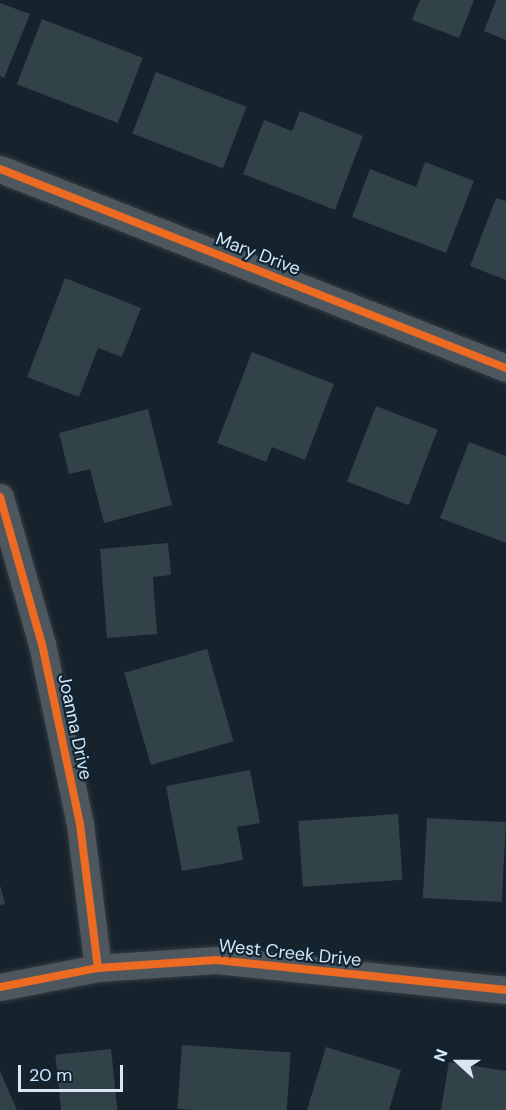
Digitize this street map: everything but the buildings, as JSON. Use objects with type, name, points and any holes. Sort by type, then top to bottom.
[{"type":"street","name":"Mary Drive","points":[[2,176],[506,368]]},
{"type":"street","name":"Joanna Drive","points":[[0,497],[42,644],[80,824],[98,968]]},
{"type":"street","name":"West Creek Drive","points":[[0,987],[98,968],[216,960],[506,990]]},
{"type":"cycle path","points":[[0,169],[506,368]]},
{"type":"cycle path","points":[[0,497],[42,644],[80,824],[98,968]]},
{"type":"cycle path","points":[[0,987],[98,968],[216,960],[506,990]]}]
